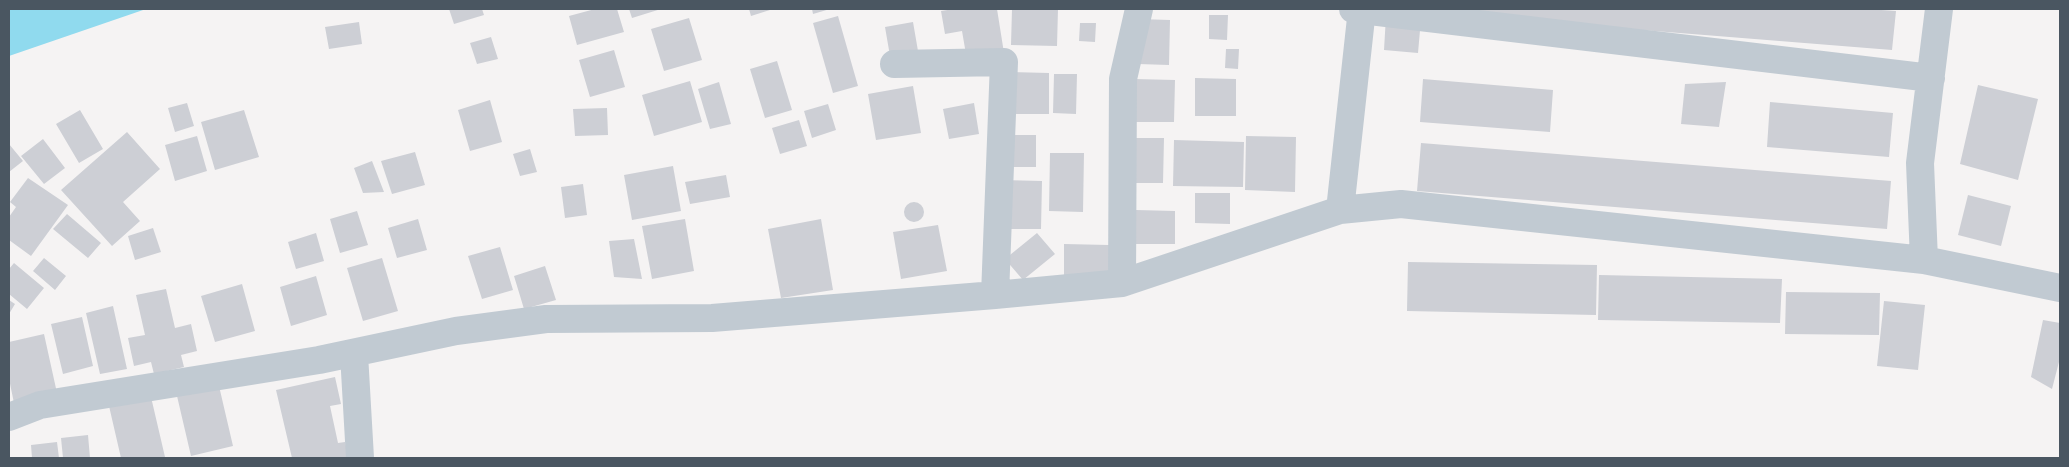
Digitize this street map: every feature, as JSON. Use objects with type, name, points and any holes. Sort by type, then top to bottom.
[{"type":"street","points":[[1122,283],[1123,79],[1139,9]]},
{"type":"street","points":[[1340,210],[1359,9],[1932,78]]},
{"type":"street","points":[[1924,260],[1920,163],[1932,78],[1939,9]]},
{"type":"street","points":[[894,64],[1004,62],[995,295]]},
{"type":"street","points":[[9,417],[40,405],[354,354],[456,331],[546,319],[712,318],[1122,283],[1340,210],[1401,204],[1924,260],[2060,288]]},
{"type":"street","points":[[354,354],[360,458]]},
{"type":"water","points":[[9,9],[146,9],[9,56]]},
{"type":"building","points":[[449,9],[482,9],[484,15],[454,24]]},
{"type":"building","points":[[595,9],[617,9],[624,32],[577,45],[569,16]]},
{"type":"building","points":[[629,9],[661,9],[632,18]]},
{"type":"building","points":[[749,9],[773,9],[751,16]]},
{"type":"building","points":[[812,9],[830,9],[813,14]]},
{"type":"building","points":[[954,9],[997,9],[1004,53],[967,60],[962,31],[945,34],[941,11]]},
{"type":"building","points":[[1012,9],[1058,9],[1057,46],[1011,45]]},
{"type":"building","points":[[1428,9],[1867,9],[1896,11],[1892,50],[1642,30]]},
{"type":"building","points":[[1209,15],[1228,15],[1227,40],[1209,39]]},
{"type":"building","points":[[838,16],[858,86],[833,93],[813,23]]},
{"type":"building","points":[[1386,16],[1421,19],[1418,53],[1384,50]]},
{"type":"building","points":[[689,18],[702,60],[664,71],[651,29]]},
{"type":"building","points":[[1138,19],[1170,20],[1169,65],[1138,64]]},
{"type":"building","points":[[359,22],[362,44],[329,49],[325,27]]},
{"type":"building","points":[[913,22],[918,51],[890,56],[885,27]]},
{"type":"building","points":[[1080,23],[1096,23],[1095,42],[1079,41]]},
{"type":"building","points":[[491,37],[498,59],[477,64],[470,43]]},
{"type":"building","points":[[1226,49],[1239,49],[1238,69],[1225,68]]},
{"type":"building","points":[[614,50],[625,87],[590,97],[579,60]]},
{"type":"building","points":[[777,61],[792,110],[765,118],[750,69]]},
{"type":"building","points":[[1010,72],[1049,73],[1049,114],[1010,114]]},
{"type":"building","points":[[1054,74],[1077,74],[1076,114],[1053,113]]},
{"type":"building","points":[[1195,78],[1236,79],[1236,116],[1195,116]]},
{"type":"building","points":[[1134,79],[1175,80],[1174,122],[1134,122]]},
{"type":"building","points":[[1423,79],[1553,90],[1550,132],[1420,122]]},
{"type":"building","points":[[690,81],[702,122],[654,136],[642,95]]},
{"type":"building","points":[[719,82],[731,124],[710,129],[698,89]]},
{"type":"building","points":[[1726,82],[1719,127],[1681,124],[1685,84]]},
{"type":"building","points":[[1978,85],[2038,99],[2018,180],[1960,164]]},
{"type":"building","points":[[913,86],[921,133],[876,140],[868,94]]},
{"type":"building","points":[[490,100],[502,142],[470,151],[458,110]]},
{"type":"building","points":[[1770,102],[1893,113],[1889,157],[1767,147]]},
{"type":"building","points":[[187,103],[194,126],[175,132],[168,108]]},
{"type":"building","points":[[974,103],[979,134],[949,139],[943,109]]},
{"type":"building","points":[[828,104],[836,130],[812,138],[804,111]]},
{"type":"building","points":[[607,108],[608,135],[575,136],[573,109]]},
{"type":"building","points":[[80,110],[103,149],[79,163],[56,124]]},
{"type":"building","points":[[244,110],[259,157],[215,170],[201,122]]},
{"type":"building","points":[[799,120],[807,146],[780,154],[772,128]]},
{"type":"building","points":[[127,132],[160,169],[123,202],[140,221],[112,246],[61,190]]},
{"type":"building","points":[[1008,135],[1036,135],[1036,167],[1007,167]]},
{"type":"building","points":[[197,136],[207,171],[175,181],[165,145]]},
{"type":"building","points":[[1246,136],[1296,137],[1295,192],[1245,190]]},
{"type":"building","points":[[1132,138],[1164,138],[1163,183],[1130,183]]},
{"type":"building","points":[[43,139],[65,168],[44,184],[21,156]]},
{"type":"building","points":[[1174,140],[1244,142],[1243,187],[1173,186]]},
{"type":"building","points":[[1421,143],[1891,181],[1887,229],[1417,191]]},
{"type":"building","points":[[9,144],[23,161],[9,172]]},
{"type":"building","points":[[530,149],[537,172],[520,176],[513,154]]},
{"type":"building","points":[[415,152],[425,185],[392,194],[381,161]]},
{"type":"building","points":[[1050,153],[1084,153],[1083,212],[1049,211]]},
{"type":"building","points":[[372,161],[384,192],[363,193],[354,168]]},
{"type":"building","points":[[673,166],[681,211],[632,220],[624,175]]},
{"type":"building","points":[[726,175],[730,197],[690,204],[685,182]]},
{"type":"building","points":[[28,178],[68,205],[31,256],[9,240],[9,217],[16,207],[10,202]]},
{"type":"building","points":[[1002,180],[1042,181],[1041,229],[1000,229]]},
{"type":"building","points":[[583,184],[587,215],[565,218],[561,187]]},
{"type":"building","points":[[1195,193],[1230,193],[1230,224],[1195,223]]},
{"type":"building","points":[[1968,195],[2011,206],[2001,246],[1958,235]]},
{"type":"building","points":[[914,202],[921,205],[924,212],[921,219],[914,222],[907,219],[904,212],[907,205]]},
{"type":"building","points":[[1136,210],[1175,211],[1175,244],[1135,244]]},
{"type":"building","points":[[357,211],[368,245],[340,253],[330,219]]},
{"type":"building","points":[[67,214],[101,243],[88,258],[53,229]]},
{"type":"building","points":[[418,219],[427,250],[397,258],[388,228]]},
{"type":"building","points":[[685,219],[694,271],[652,279],[642,226]]},
{"type":"building","points":[[821,219],[833,290],[781,298],[768,229]]},
{"type":"building","points":[[938,225],[947,271],[901,279],[893,232]]},
{"type":"building","points":[[153,228],[161,252],[135,260],[128,236]]},
{"type":"building","points":[[316,233],[324,261],[296,269],[288,242]]},
{"type":"building","points":[[1037,233],[1055,254],[1023,280],[1005,259]]},
{"type":"building","points":[[634,239],[642,279],[614,277],[609,241]]},
{"type":"building","points":[[1064,244],[1109,245],[1109,276],[1064,275]]},
{"type":"building","points":[[500,247],[513,290],[482,299],[468,256]]},
{"type":"building","points":[[44,258],[66,276],[55,290],[33,271]]},
{"type":"building","points":[[382,258],[398,311],[363,321],[347,268]]},
{"type":"building","points":[[1408,262],[1597,265],[1596,315],[1407,311]]},
{"type":"building","points":[[14,263],[44,288],[27,309],[9,294],[9,269]]},
{"type":"building","points":[[545,266],[556,300],[524,309],[514,276]]},
{"type":"building","points":[[1599,275],[1782,279],[1780,323],[1598,320]]},
{"type":"building","points":[[316,276],[327,315],[291,326],[280,287]]},
{"type":"building","points":[[242,284],[255,331],[215,342],[201,296]]},
{"type":"building","points":[[166,289],[175,328],[191,324],[197,351],[181,355],[184,367],[154,374],[151,362],[134,366],[128,338],[145,335],[136,295]]},
{"type":"building","points":[[1786,292],[1880,293],[1879,335],[1785,334]]},
{"type":"building","points":[[9,300],[15,304],[9,314]]},
{"type":"building","points":[[1884,301],[1925,305],[1918,370],[1877,366]]},
{"type":"building","points":[[113,306],[127,369],[100,374],[86,313]]},
{"type":"building","points":[[82,317],[93,366],[63,374],[51,324]]},
{"type":"building","points":[[2043,320],[2060,323],[2060,358],[2052,389],[2031,377]]},
{"type":"building","points":[[44,334],[57,393],[14,403],[9,379],[9,342]]},
{"type":"building","points":[[335,377],[341,404],[330,406],[338,443],[345,442],[349,458],[292,458],[276,390]]},
{"type":"building","points":[[219,386],[233,446],[191,456],[177,396]]},
{"type":"building","points":[[151,397],[165,457],[121,458],[109,406]]},
{"type":"building","points":[[88,435],[90,458],[63,458],[61,438]]},
{"type":"building","points":[[57,442],[59,458],[32,458],[31,445]]}]
